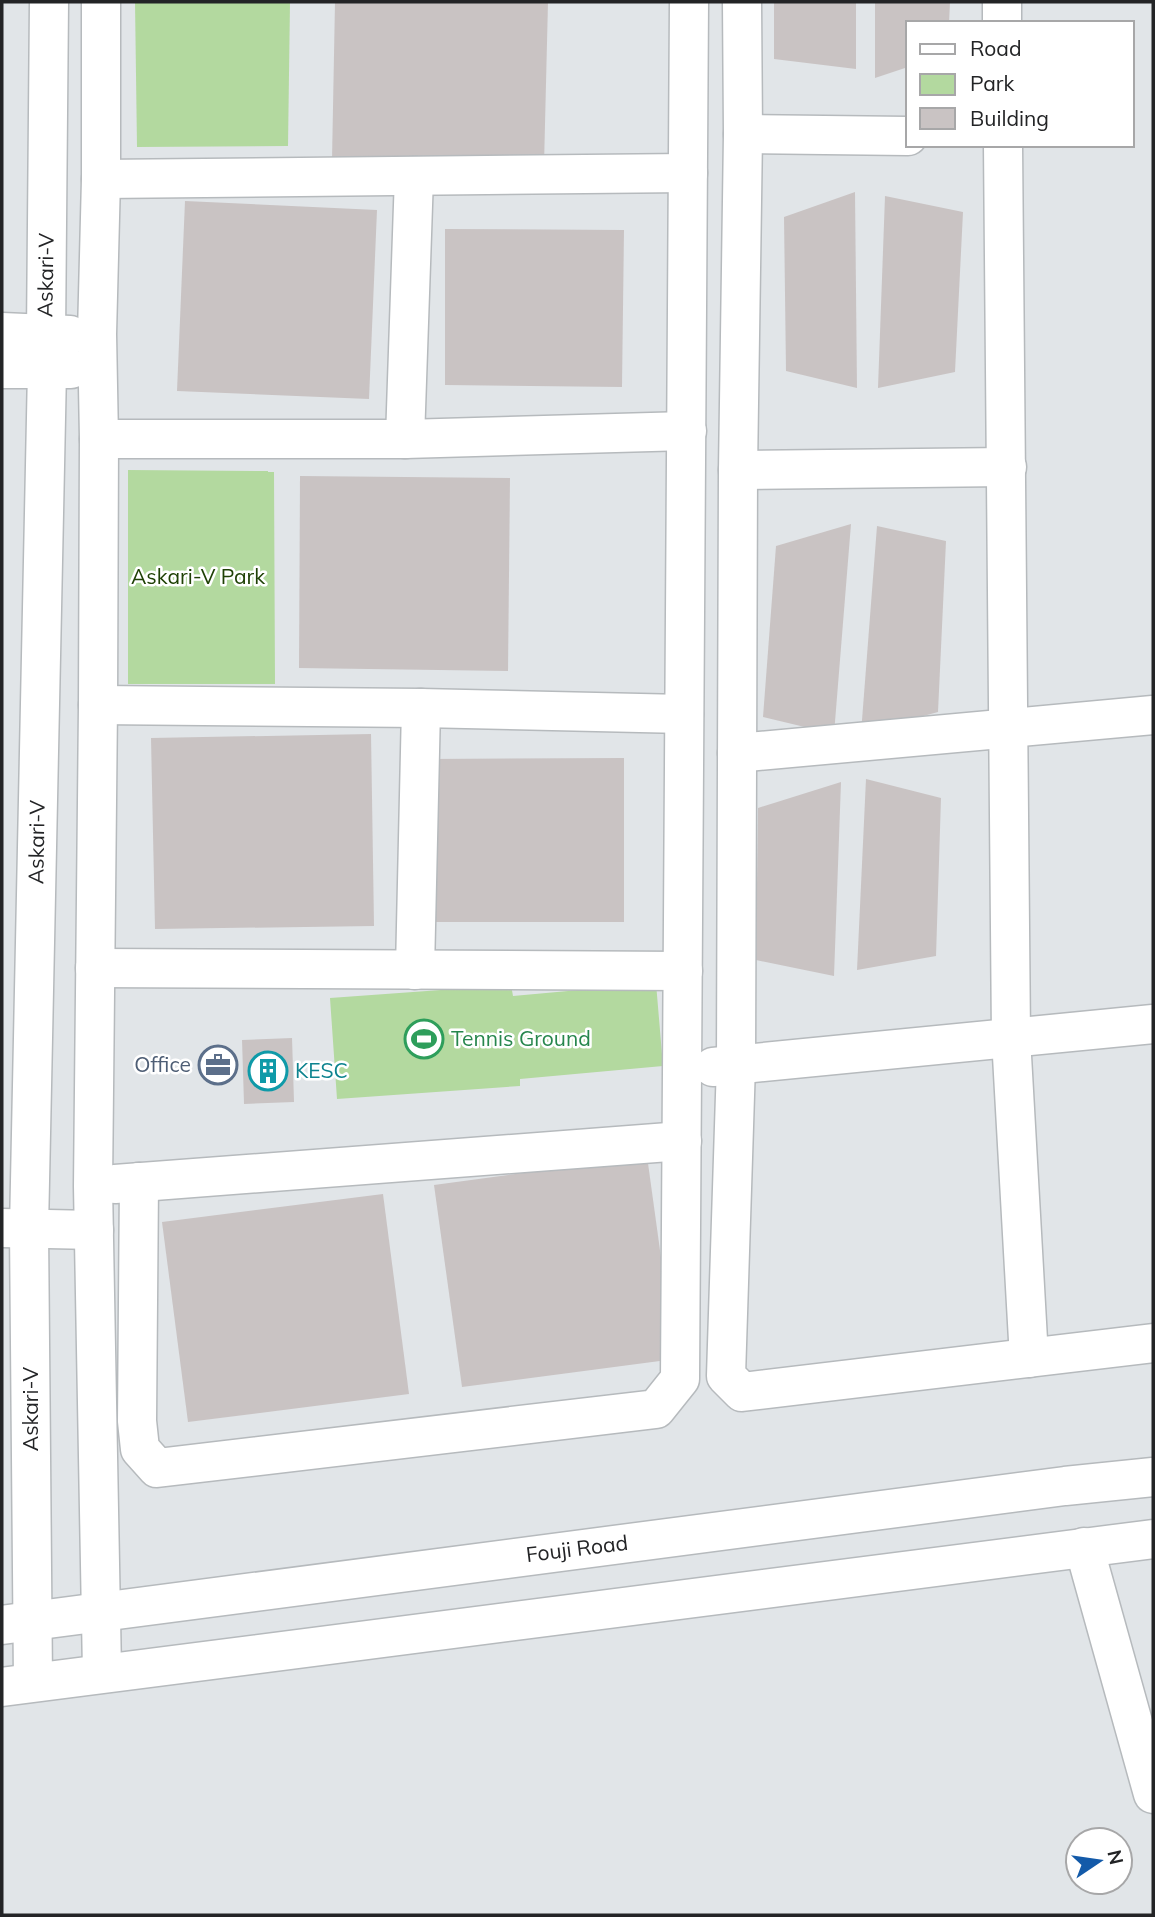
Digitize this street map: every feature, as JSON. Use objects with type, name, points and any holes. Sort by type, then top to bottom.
[{"type":"street","name":"Askari-V","points":[[17,1684],[16,1228],[46,352],[49,2]]},
{"type":"street","points":[[101,2],[93,1186],[102,1672]]},
{"type":"street","points":[[139,1182],[137,1421],[140,1449],[157,1468],[656,1409],[681,1379],[689,2]]},
{"type":"street","points":[[742,2],[736,1064],[726,1376],[742,1392],[1153,1343]]},
{"type":"street","points":[[1002,2],[1002,21]]},
{"type":"street","points":[[743,134],[906,136]]},
{"type":"street","points":[[1003,147],[1011,1038],[1029,1358]]},
{"type":"street","points":[[101,179],[688,173]]},
{"type":"street","points":[[405,439],[414,176]]},
{"type":"street","points":[[2,332],[46,352]]},
{"type":"street","points":[[2,369],[46,352],[97,351]]},
{"type":"street","points":[[99,439],[405,439],[687,431]]},
{"type":"street","points":[[738,470],[1007,467]]},
{"type":"street","points":[[98,705],[684,714]]},
{"type":"street","points":[[415,970],[421,708]]},
{"type":"street","points":[[737,753],[1153,715]]},
{"type":"street","points":[[95,968],[683,971]]},
{"type":"street","points":[[682,1070],[1153,1024]]},
{"type":"street","points":[[93,1186],[682,1141]]},
{"type":"street","points":[[16,1228],[94,1230]]},
{"type":"street","name":"Fouji Road","points":[[17,1623],[1153,1477]]},
{"type":"street","points":[[17,1684],[1153,1538]]},
{"type":"street","points":[[1084,1547],[1153,1794]]},
{"type":"green space","points":[[135,2],[290,2],[288,146],[137,147]]},
{"type":"green space","name":"Askari-V Park","points":[[128,470],[274,472],[275,684],[128,684]]},
{"type":"green space","name":"Tennis Ground","points":[[656,983],[663,1066],[520,1079],[520,1086],[337,1099],[330,998],[511,985],[513,996]]},
{"type":"building","points":[[335,2],[548,2],[544,165],[332,160]]},
{"type":"building","points":[[774,2],[856,2],[856,69],[774,59]]},
{"type":"building","points":[[875,2],[950,2],[949,21],[906,21],[906,68],[875,78]]},
{"type":"building","points":[[855,192],[857,388],[786,371],[784,217]]},
{"type":"building","points":[[885,196],[963,212],[955,372],[878,388]]},
{"type":"building","points":[[185,201],[377,210],[369,399],[177,391]]},
{"type":"building","points":[[445,229],[624,230],[622,387],[445,385]]},
{"type":"building","points":[[300,476],[510,478],[508,671],[299,668]]},
{"type":"building","points":[[851,524],[834,734],[763,717],[776,546]]},
{"type":"building","points":[[877,526],[946,541],[938,712],[861,733]]},
{"type":"building","points":[[371,734],[374,926],[155,929],[151,738]]},
{"type":"building","points":[[624,758],[624,922],[428,922],[427,759]]},
{"type":"building","points":[[866,779],[941,798],[936,956],[857,970]]},
{"type":"building","points":[[841,782],[834,976],[756,960],[758,808]]},
{"type":"building","name":"KESC","points":[[292,1038],[294,1102],[244,1104],[242,1040]]},
{"type":"building","points":[[647,1156],[675,1359],[462,1387],[434,1185]]},
{"type":"building","points":[[383,1194],[409,1394],[188,1422],[162,1222]]},
{"type":"place","name":"Tennis Ground","points":[[424,1039]]},
{"type":"place","name":"Office","points":[[218,1065]]},
{"type":"place","name":"KESC","points":[[268,1071]]}]
